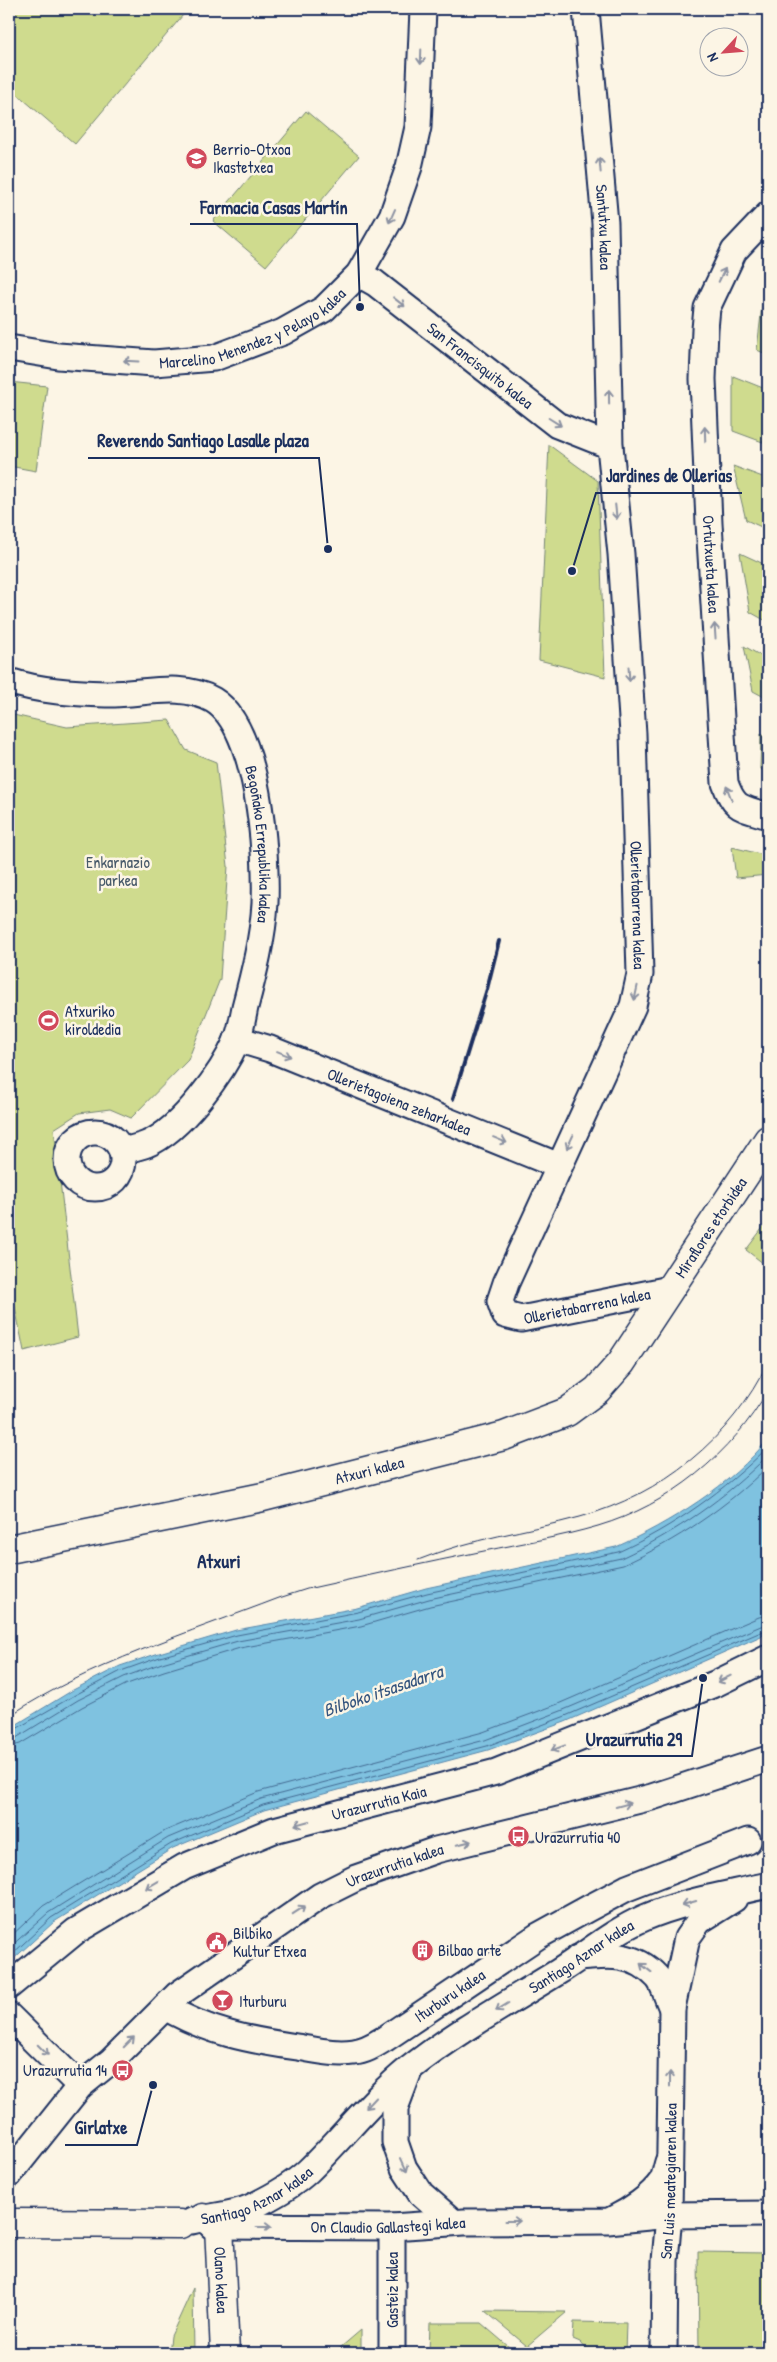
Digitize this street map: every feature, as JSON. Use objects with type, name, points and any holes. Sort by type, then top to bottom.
[{"type":"street","name":"Marcelino Menendez y Pelayo kalea","points":[[9,348],[67,356],[154,363],[214,358],[248,347],[303,322],[324,309],[359,274],[392,216],[409,167],[418,127],[424,9]]},
{"type":"street","name":"Santutxu kalea","points":[[586,9],[605,223],[610,446]]},
{"type":"street","name":"Ortutxueta kalea","points":[[768,215],[734,251],[708,308],[703,379],[708,523],[725,783],[731,800],[737,805],[768,816]]},
{"type":"street","name":"San Francisquito kalea","points":[[359,274],[375,283],[557,424],[610,446]]},
{"type":"street","name":"Ollerietabarrena kalea","points":[[610,446],[633,734],[640,974],[633,1006],[506,1283],[500,1301],[505,1316],[521,1319],[670,1289]]},
{"type":"street","name":"Begoñako Errepublika kalea","points":[[9,681],[26,687],[107,694],[184,689],[214,700],[231,717],[246,751],[256,788],[265,858],[265,904],[255,969],[237,1039],[217,1074],[182,1120],[148,1144],[122,1151]]},
{"type":"street","name":"Ollerietagoiena zeharkalea","points":[[237,1039],[270,1049],[559,1166]]},
{"type":"street","name":"Miraflores etorbidea","points":[[670,1289],[768,1140]]},
{"type":"street","name":"Atxuri kalea","points":[[9,1549],[263,1497],[504,1436],[567,1412],[597,1390],[621,1363],[670,1289]]},
{"type":"street","name":"Urazurrutia Kaia","points":[[9,1986],[76,1932],[184,1866],[274,1830],[496,1772],[717,1683],[768,1658]]},
{"type":"street","name":"Urazurrutia kalea","points":[[9,2175],[31,2145],[80,2086],[111,2061],[177,1996],[320,1896],[356,1878],[436,1850],[652,1798],[768,1759]]},
{"type":"street","name":"Iturburu kalea","points":[[165,2007],[185,2019],[219,2032],[254,2041],[330,2053],[355,2052],[369,2048],[386,2038],[538,1936],[626,1888],[748,1841]]},
{"type":"street","name":"Santiago Aznar kalea","points":[[201,2223],[249,2208],[307,2172],[382,2092],[410,2068],[444,2043],[561,1970],[608,1937],[643,1919],[704,1898],[761,1887]]},
{"type":"street","name":"San Luis meategiaren kalea","points":[[664,2353],[665,2261],[669,2215],[672,2008],[686,1938],[699,1920],[716,1909],[761,1887]]},
{"type":"street","name":"San Luis meategiaren kalea","points":[[577,1958],[615,1955],[639,1963],[658,1977],[672,2008]]},
{"type":"street","points":[[9,2016],[80,2086]]},
{"type":"street","points":[[410,2068],[395,2108],[395,2142],[404,2168],[421,2194],[452,2222]]},
{"type":"street","points":[[608,2222],[627,2213],[651,2192],[662,2180],[670,2158]]},
{"type":"street","name":"On Claudio Gallastegi kalea","points":[[9,2223],[201,2223],[392,2226],[452,2222],[608,2222],[669,2215],[768,2214]]},
{"type":"street","name":"Olano kalea","points":[[201,2223],[225,2353]]},
{"type":"street","name":"Gasteiz kalea","points":[[392,2226],[392,2353]]},
{"type":"green space","points":[[9,9],[188,9],[75,144],[9,87]]},
{"type":"green space","points":[[306,111],[359,156],[266,266],[213,221]]},
{"type":"green space","points":[[763,296],[768,298],[768,355],[757,350]]},
{"type":"green space","points":[[733,376],[768,390],[768,444],[733,431]]},
{"type":"green space","points":[[9,382],[47,386],[36,471],[9,466],[9,429],[12,421],[9,409]]},
{"type":"green space","points":[[549,445],[598,481],[605,677],[539,660]]},
{"type":"green space","points":[[733,466],[768,479],[768,530],[746,520]]},
{"type":"green space","points":[[740,553],[768,566],[768,622],[750,612]]},
{"type":"green space","points":[[744,646],[768,660],[768,699],[753,691]]},
{"type":"green space","name":"Enkarnazio parkea","points":[[9,714],[67,727],[169,720],[186,750],[216,762],[228,866],[220,979],[188,1060],[131,1118],[110,1109],[79,1113],[54,1129],[78,1337],[24,1351],[9,1277]]},
{"type":"green space","points":[[761,734],[768,738],[768,772],[760,769]]},
{"type":"green space","points":[[732,847],[768,856],[768,875],[736,878]]},
{"type":"green space","points":[[768,1221],[768,1267],[746,1250]]},
{"type":"green space","points":[[698,2252],[768,2253],[768,2353],[699,2353]]},
{"type":"green space","points":[[193,2288],[194,2353],[169,2353],[171,2336]]},
{"type":"green space","points":[[485,2311],[567,2312],[527,2346]]},
{"type":"green space","points":[[574,2322],[626,2323],[625,2353],[590,2353],[580,2342],[573,2339]]},
{"type":"green space","points":[[430,2323],[481,2323],[516,2353],[429,2353]]},
{"type":"green space","points":[[361,2330],[361,2353],[334,2353]]},
{"type":"water","name":"Bilboko itsasadarra","points":[[768,1439],[768,1633],[565,1722],[488,1750],[264,1810],[173,1848],[54,1922],[9,1963],[9,1729],[73,1690],[120,1666],[159,1653],[236,1630],[357,1608],[426,1588],[616,1547],[678,1515],[718,1487],[754,1456]]},
{"type":"tram line","points":[[418,1560],[458,1546],[580,1517],[610,1507],[638,1494],[666,1478],[691,1460],[714,1439],[753,1390],[768,1362]]},
{"type":"tram line","points":[[9,1716],[40,1697],[106,1665],[279,1598],[307,1589],[570,1533],[624,1517],[673,1491],[717,1456],[736,1435],[768,1390]]},
{"type":"railway","points":[[453,1099],[487,989],[499,941]]},
{"type":"place","name":"Berrio-Otxoa Ikastetxea","points":[[197,158]]},
{"type":"place","name":"Farmacia Casas Martín","points":[[360,307]]},
{"type":"place","name":"Reverendo Santiago Lasalle plaza","points":[[328,549]]},
{"type":"place","name":"Jardines de Ollerias","points":[[572,571]]},
{"type":"place","name":"Atxuriko kiroldedia","points":[[49,1020]]},
{"type":"place","name":"Urazurrutia 29","points":[[703,1678]]},
{"type":"place","name":"Urazurrutia 40","points":[[519,1837]]},
{"type":"place","name":"Bilbiko Kultur Etxea","points":[[217,1942]]},
{"type":"place","name":"Bilbao arte","points":[[422,1950]]},
{"type":"place","name":"Iturburu","points":[[223,2001]]},
{"type":"place","name":"Urazurrutia 14","points":[[123,2070]]},
{"type":"place","name":"Girlatxe","points":[[153,2085]]},
{"type":"district","name":"Atxuri","points":[[219,1561]]}]
